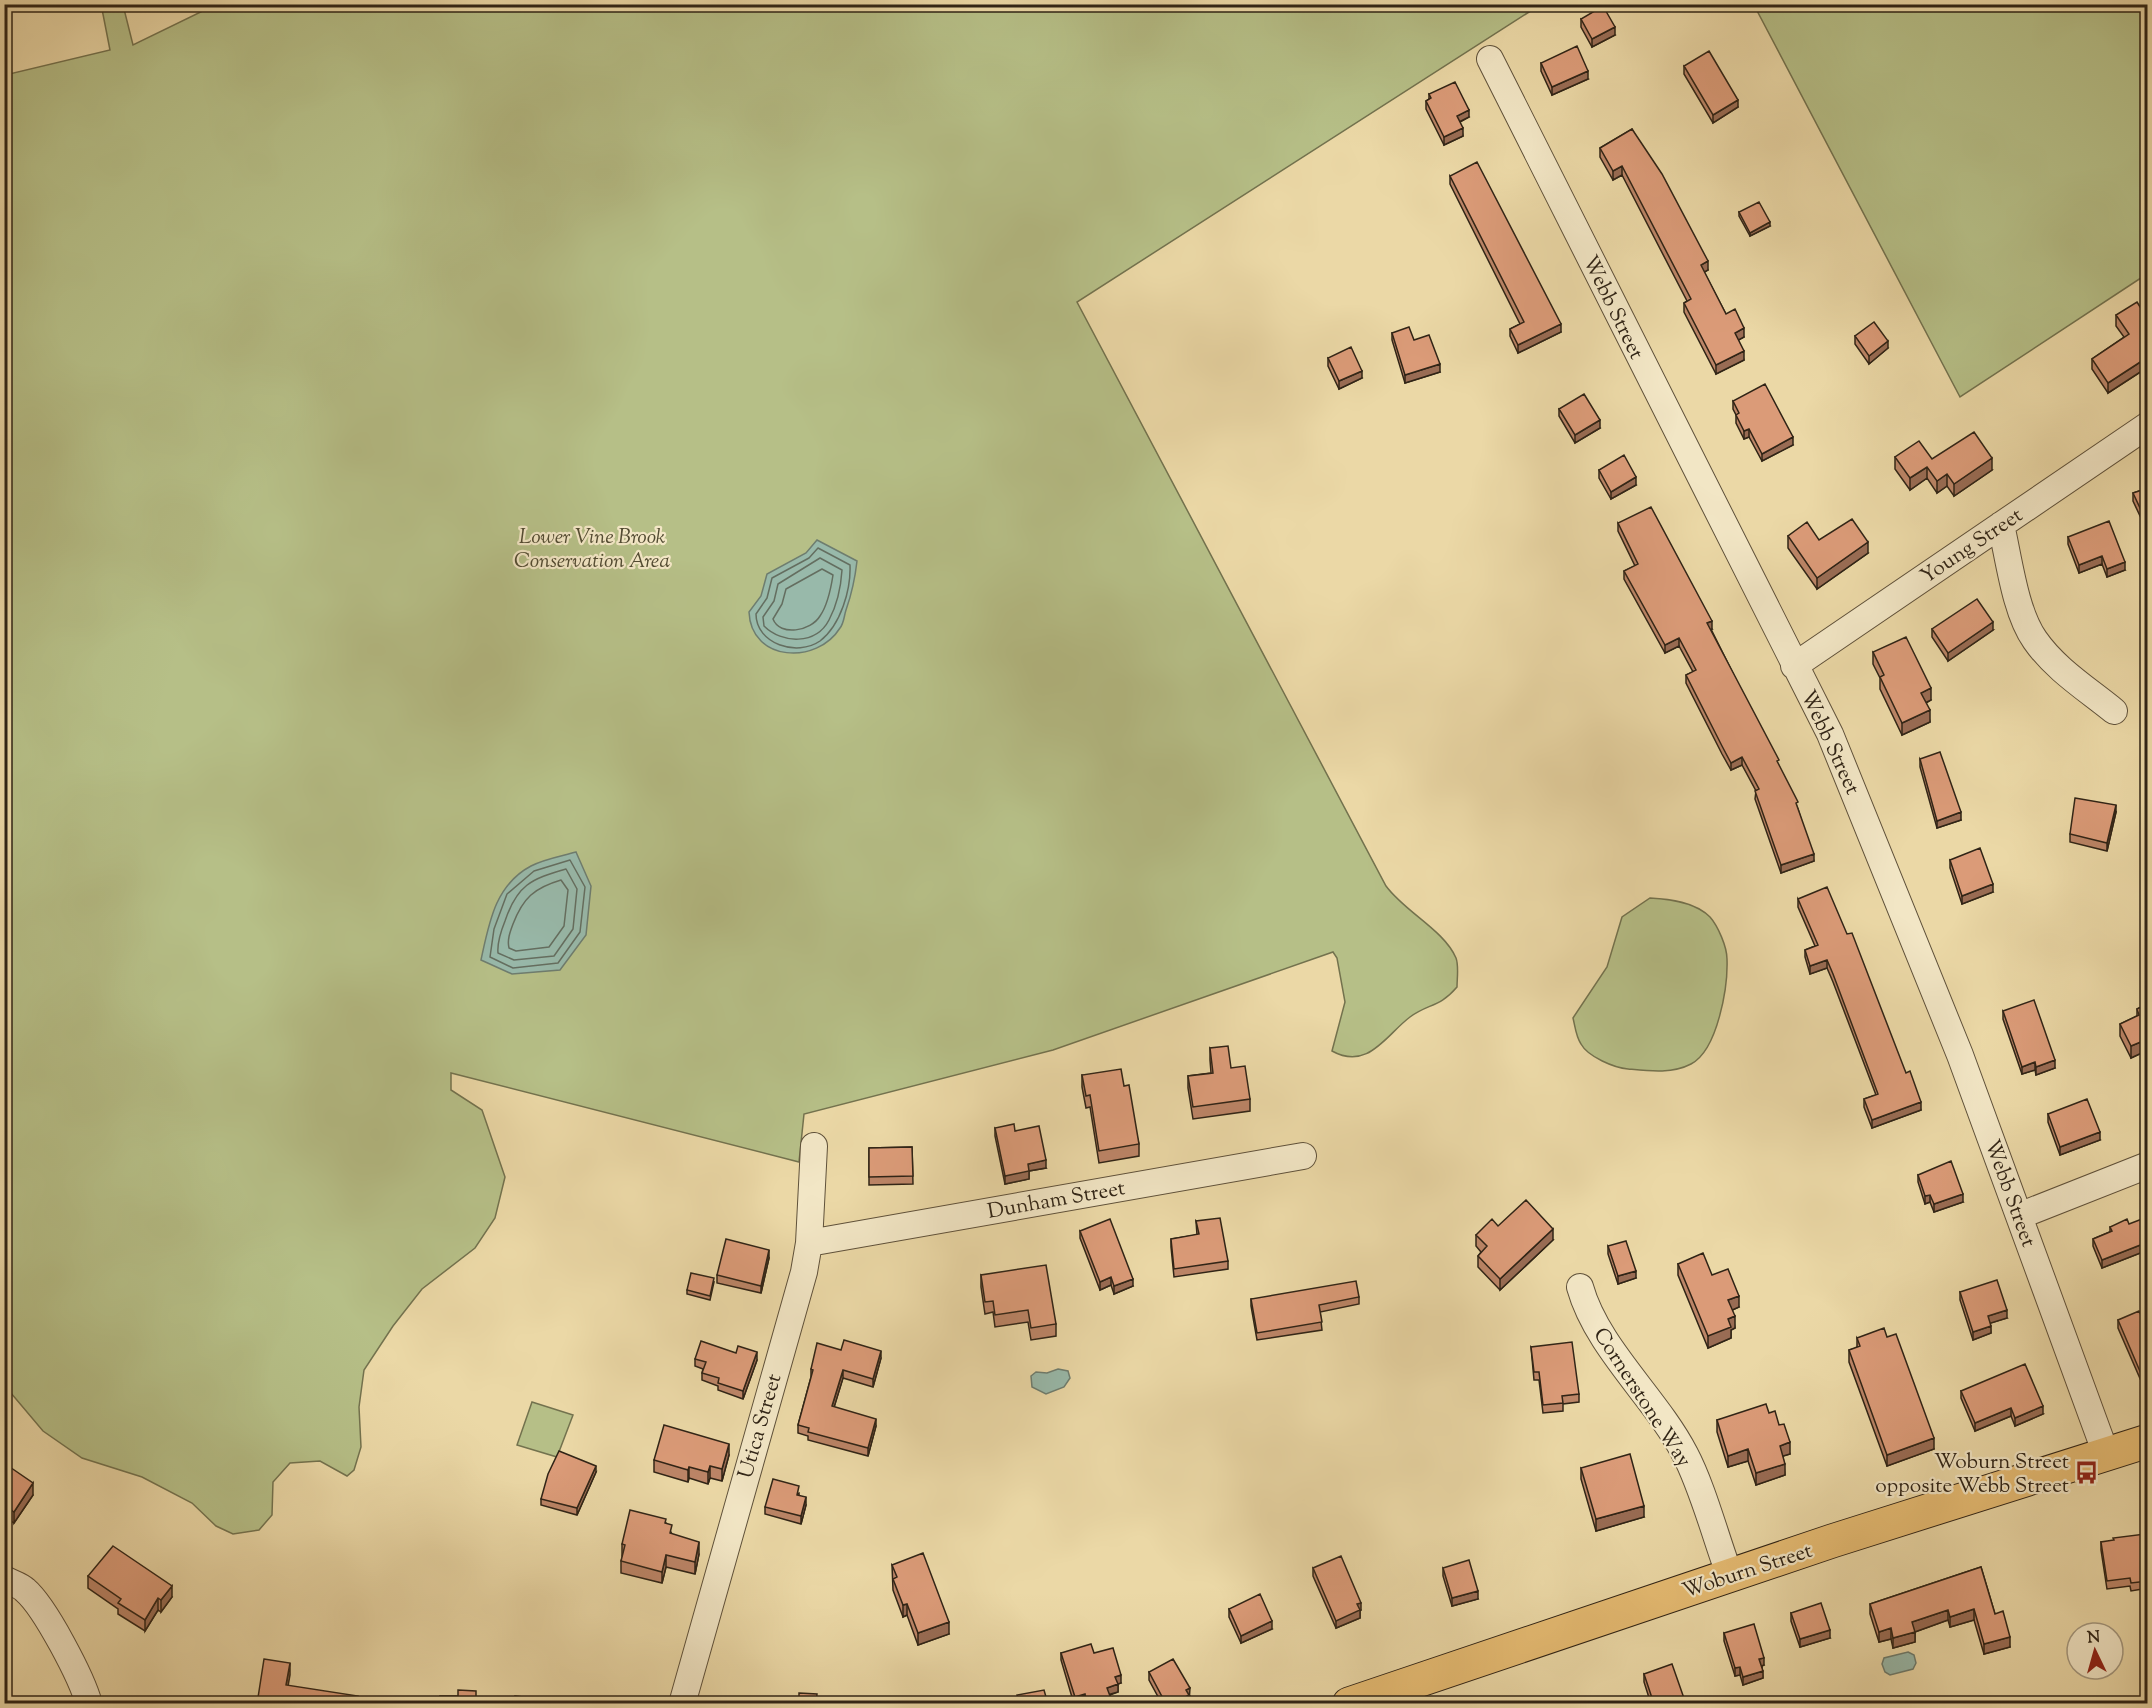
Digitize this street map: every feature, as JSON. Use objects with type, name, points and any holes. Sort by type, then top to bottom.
[{"type":"main road","name":"Woburn Street","points":[[1349,1704],[1730,1576],[2148,1442]]},
{"type":"street","name":"Webb Street","points":[[1490,59],[1830,734],[1883,860],[1960,1055],[2106,1454]]},
{"type":"street","name":"Young Street","points":[[1794,666],[2148,425]]},
{"type":"street","points":[[2001,525],[2020,606],[2034,638],[2055,664],[2114,711]]},
{"type":"street","name":"Utica Street","points":[[682,1704],[804,1272],[809,1243],[814,1146]]},
{"type":"street","name":"Dunham Street","points":[[809,1243],[1303,1156]]},
{"type":"street","points":[[2019,1216],[2148,1165]]},
{"type":"street","name":"Cornerstone Way","points":[[1580,1287],[1584,1303],[1597,1326],[1685,1455],[1730,1576]]},
{"type":"street","points":[[4,1580],[25,1590],[58,1637],[85,1689],[89,1704]]},
{"type":"green space","name":"Lower Vine Brook Conservation Area","points":[[101,4],[123,5],[133,45],[217,4],[1540,5],[1077,302],[1386,886],[1443,939],[1456,958],[1457,987],[1445,999],[1410,1017],[1376,1048],[1356,1057],[1345,1056],[1332,1051],[1345,1002],[1337,958],[1333,952],[1053,1050],[804,1114],[799,1162],[451,1073],[451,1090],[482,1110],[505,1177],[495,1218],[475,1248],[422,1289],[393,1326],[364,1370],[359,1407],[361,1447],[354,1470],[347,1476],[320,1461],[290,1463],[273,1482],[272,1515],[259,1530],[233,1534],[216,1526],[192,1503],[142,1477],[82,1458],[43,1431],[5,1386],[5,75],[110,50]]},
{"type":"green space","points":[[1754,5],[2147,5],[2147,274],[1960,397]]},
{"type":"green space","points":[[1650,898],[1682,902],[1704,912],[1716,926],[1727,954],[1726,985],[1715,1032],[1700,1057],[1691,1064],[1668,1071],[1623,1068],[1596,1057],[1584,1049],[1579,1041],[1573,1018],[1607,967],[1622,917]]},
{"type":"green space","points":[[532,1402],[573,1415],[557,1457],[517,1445]]},
{"type":"water","points":[[817,540],[857,561],[853,586],[842,624],[830,640],[816,648],[787,653],[773,649],[761,641],[753,629],[749,612],[761,596],[767,574],[806,553]]},
{"type":"water","points":[[576,852],[591,886],[586,935],[560,970],[512,974],[481,960],[491,919],[501,894],[509,884],[531,866]]},
{"type":"water","points":[[1058,1369],[1068,1371],[1070,1378],[1064,1387],[1046,1394],[1032,1387],[1031,1376],[1036,1372],[1047,1373]]},
{"type":"water","points":[[1908,1652],[1914,1655],[1916,1663],[1913,1669],[1890,1675],[1885,1672],[1882,1664],[1884,1658]]},
{"type":"building","points":[[1603,6],[1615,27],[1592,39],[1581,19]]},
{"type":"building","points":[[1577,46],[1588,71],[1552,87],[1541,63]]},
{"type":"building","points":[[1709,51],[1738,100],[1713,115],[1684,66]]},
{"type":"building","points":[[1455,82],[1469,110],[1457,116],[1463,128],[1444,137],[1426,101],[1431,98],[1429,94]]},
{"type":"building","points":[[1632,129],[1662,174],[1708,261],[1701,265],[1726,314],[1735,309],[1744,328],[1735,333],[1744,351],[1716,365],[1684,303],[1691,299],[1622,166],[1613,171],[1600,148]]},
{"type":"building","points":[[1477,162],[1561,324],[1518,345],[1510,329],[1524,322],[1450,176]]},
{"type":"building","points":[[1759,202],[1770,222],[1750,233],[1739,212]]},
{"type":"building","points":[[2137,302],[2142,310],[2148,305],[2148,357],[2108,383],[2092,359],[2129,334],[2116,315]]},
{"type":"building","points":[[1874,322],[1888,341],[1869,356],[1855,336]]},
{"type":"building","points":[[1409,327],[1414,340],[1429,335],[1440,364],[1405,375],[1392,333]]},
{"type":"building","points":[[1351,347],[1362,371],[1339,381],[1328,358]]},
{"type":"building","points":[[1765,384],[1793,437],[1762,454],[1749,429],[1744,431],[1736,415],[1739,413],[1733,401]]},
{"type":"building","points":[[1584,394],[1600,420],[1575,435],[1559,409]]},
{"type":"building","points":[[1974,432],[1992,458],[1954,484],[1947,474],[1937,481],[1927,467],[1910,478],[1895,457],[1919,441],[1932,459]]},
{"type":"building","points":[[1624,455],[1636,477],[1611,492],[1599,470]]},
{"type":"building","points":[[2148,488],[2148,525],[2133,493]]},
{"type":"building","points":[[1651,507],[1712,621],[1707,623],[1779,760],[1777,761],[1798,802],[1796,803],[1814,854],[1781,865],[1755,791],[1759,789],[1742,757],[1731,763],[1686,675],[1696,670],[1679,638],[1665,645],[1624,571],[1638,564],[1618,523]]},
{"type":"building","points":[[1852,519],[1868,542],[1817,578],[1788,536],[1807,522],[1819,540]]},
{"type":"building","points":[[2109,521],[2125,562],[2107,569],[2102,556],[2079,565],[2068,537]]},
{"type":"building","points":[[1977,599],[1993,622],[1948,653],[1932,629]]},
{"type":"building","points":[[1906,637],[1931,688],[1921,693],[1930,710],[1902,723],[1880,677],[1884,675],[1873,652]]},
{"type":"building","points":[[1940,752],[1961,812],[1937,821],[1920,759]]},
{"type":"building","points":[[2075,798],[2116,805],[2107,843],[2070,834]]},
{"type":"building","points":[[1980,848],[1993,884],[1962,896],[1950,860]]},
{"type":"building","points":[[1827,887],[1847,934],[1852,933],[1906,1073],[1910,1071],[1921,1102],[1872,1120],[1864,1099],[1878,1094],[1833,974],[1827,960],[1810,966],[1805,950],[1818,945],[1798,899]]},
{"type":"building","points":[[2034,1000],[2055,1060],[2036,1067],[2035,1062],[2022,1067],[2003,1011]]},
{"type":"building","points":[[2148,1004],[2148,1039],[2131,1046],[2120,1024],[2139,1015],[2137,1009]]},
{"type":"building","points":[[1228,1046],[1231,1068],[1245,1066],[1250,1099],[1193,1107],[1188,1076],[1213,1073],[1210,1048]]},
{"type":"building","points":[[1121,1069],[1124,1086],[1129,1085],[1139,1144],[1099,1151],[1090,1095],[1086,1096],[1082,1075]]},
{"type":"building","points":[[2087,1099],[2100,1132],[2060,1147],[2048,1114]]},
{"type":"building","points":[[1014,1124],[1015,1131],[1039,1126],[1046,1160],[1028,1164],[1029,1171],[1005,1176],[995,1128]]},
{"type":"building","points":[[912,1147],[913,1176],[869,1177],[869,1148]]},
{"type":"building","points":[[1951,1161],[1963,1194],[1934,1204],[1930,1195],[1925,1196],[1918,1175]]},
{"type":"building","points":[[1526,1200],[1553,1229],[1500,1279],[1478,1256],[1487,1246],[1476,1235],[1492,1219],[1498,1226]]},
{"type":"building","points":[[1220,1218],[1228,1261],[1174,1269],[1171,1239],[1199,1234],[1196,1221]]},
{"type":"building","points":[[1110,1219],[1133,1279],[1114,1286],[1111,1277],[1100,1282],[1080,1231]]},
{"type":"building","points":[[2127,1219],[2129,1224],[2142,1219],[2148,1233],[2148,1242],[2102,1260],[2093,1239],[2112,1231],[2110,1227]]},
{"type":"building","points":[[726,1239],[769,1250],[761,1286],[717,1275]]},
{"type":"building","points":[[1626,1241],[1636,1271],[1618,1276],[1608,1246]]},
{"type":"building","points":[[1703,1253],[1712,1275],[1728,1269],[1739,1296],[1728,1300],[1735,1316],[1728,1319],[1731,1327],[1708,1336],[1678,1264]]},
{"type":"building","points":[[1046,1265],[1056,1324],[1031,1328],[1028,1310],[995,1315],[993,1301],[985,1302],[981,1275]]},
{"type":"building","points":[[691,1273],[714,1278],[710,1296],[687,1290]]},
{"type":"building","points":[[1997,1280],[2007,1310],[1988,1316],[1991,1326],[1973,1332],[1960,1292]]},
{"type":"building","points":[[1356,1281],[1359,1297],[1319,1305],[1322,1322],[1257,1333],[1251,1299]]},
{"type":"building","points":[[2139,1311],[2143,1319],[2148,1317],[2148,1373],[2142,1376],[2118,1320]]},
{"type":"building","points":[[1884,1328],[1887,1337],[1896,1334],[1934,1438],[1887,1455],[1849,1350],[1860,1346],[1857,1338]]},
{"type":"building","points":[[844,1340],[881,1351],[873,1379],[843,1370],[832,1406],[876,1419],[868,1448],[808,1432],[809,1428],[798,1425],[813,1370],[811,1369],[817,1343],[841,1350]]},
{"type":"building","points":[[701,1341],[736,1353],[738,1346],[757,1352],[743,1391],[718,1383],[719,1378],[702,1373],[706,1362],[695,1359]]},
{"type":"building","points":[[1572,1342],[1579,1394],[1562,1396],[1563,1403],[1543,1405],[1539,1372],[1534,1372],[1531,1347]]},
{"type":"building","points":[[2025,1364],[2043,1406],[2015,1418],[2011,1408],[1975,1423],[1961,1391]]},
{"type":"building","points":[[1766,1404],[1769,1413],[1775,1411],[1779,1425],[1784,1424],[1790,1442],[1780,1446],[1785,1464],[1756,1473],[1748,1449],[1728,1456],[1717,1420]]},
{"type":"building","points":[[664,1425],[729,1444],[722,1469],[710,1466],[708,1472],[689,1467],[688,1470],[654,1460]]},
{"type":"building","points":[[559,1451],[596,1466],[577,1508],[541,1499],[548,1474]]},
{"type":"building","points":[[1630,1454],[1644,1506],[1596,1519],[1581,1468]]},
{"type":"building","points":[[4,1463],[33,1483],[14,1512],[4,1505]]},
{"type":"building","points":[[773,1479],[799,1486],[797,1495],[806,1497],[801,1516],[765,1507]]},
{"type":"building","points":[[630,1510],[666,1519],[665,1523],[672,1525],[670,1533],[699,1542],[695,1562],[666,1555],[662,1572],[621,1561],[625,1545],[622,1544]]},
{"type":"building","points":[[2145,1534],[2148,1550],[2148,1581],[2131,1583],[2130,1578],[2107,1581],[2101,1542]]},
{"type":"building","points":[[113,1546],[172,1586],[161,1600],[158,1598],[145,1620],[118,1603],[121,1599],[88,1576]]},
{"type":"building","points":[[923,1553],[949,1622],[918,1633],[907,1604],[903,1605],[893,1579],[897,1577],[892,1565]]},
{"type":"building","points":[[1341,1556],[1361,1603],[1357,1604],[1360,1610],[1336,1621],[1313,1568]]},
{"type":"building","points":[[1469,1560],[1478,1591],[1452,1598],[1443,1568]]},
{"type":"building","points":[[1981,1567],[1995,1614],[2003,1611],[2010,1637],[1984,1644],[1974,1609],[1950,1617],[1948,1610],[1912,1622],[1915,1632],[1893,1638],[1891,1628],[1879,1632],[1870,1604]]},
{"type":"building","points":[[1260,1594],[1272,1621],[1241,1636],[1229,1609]]},
{"type":"building","points":[[1821,1603],[1830,1630],[1800,1639],[1791,1613]]},
{"type":"building","points":[[1754,1624],[1764,1658],[1759,1659],[1763,1671],[1743,1677],[1740,1667],[1735,1668],[1724,1633]]},
{"type":"building","points":[[1091,1644],[1094,1653],[1113,1648],[1121,1675],[1115,1677],[1118,1684],[1107,1688],[1113,1704],[1087,1704],[1085,1694],[1075,1697],[1061,1653]]},
{"type":"building","points":[[264,1659],[290,1663],[286,1685],[358,1696],[356,1704],[257,1704]]},
{"type":"building","points":[[1173,1659],[1190,1688],[1186,1690],[1189,1695],[1173,1704],[1166,1704],[1149,1672]]},
{"type":"building","points":[[1672,1664],[1686,1704],[1654,1704],[1644,1674]]},
{"type":"building","points":[[458,1690],[476,1691],[476,1704],[440,1704],[440,1696],[458,1696]]},
{"type":"building","points":[[1044,1690],[1048,1704],[1019,1704],[1017,1695]]},
{"type":"building","points":[[799,1693],[817,1694],[816,1704],[799,1704]]},
{"type":"building","points":[[515,1696],[532,1698],[532,1704],[515,1704]]},
{"type":"building","points":[[1981,1697],[1982,1700],[1990,1698],[1991,1704],[1956,1704]]},
{"type":"building","points":[[630,1699],[647,1702],[647,1704],[630,1704]]},
{"type":"building","points":[[724,1699],[754,1701],[754,1704],[724,1704]]},
{"type":"building","points":[[610,1701],[625,1704],[609,1704]]},
{"type":"place","name":"Woburn Street opposite Webb Street","points":[[2087,1473]]}]
